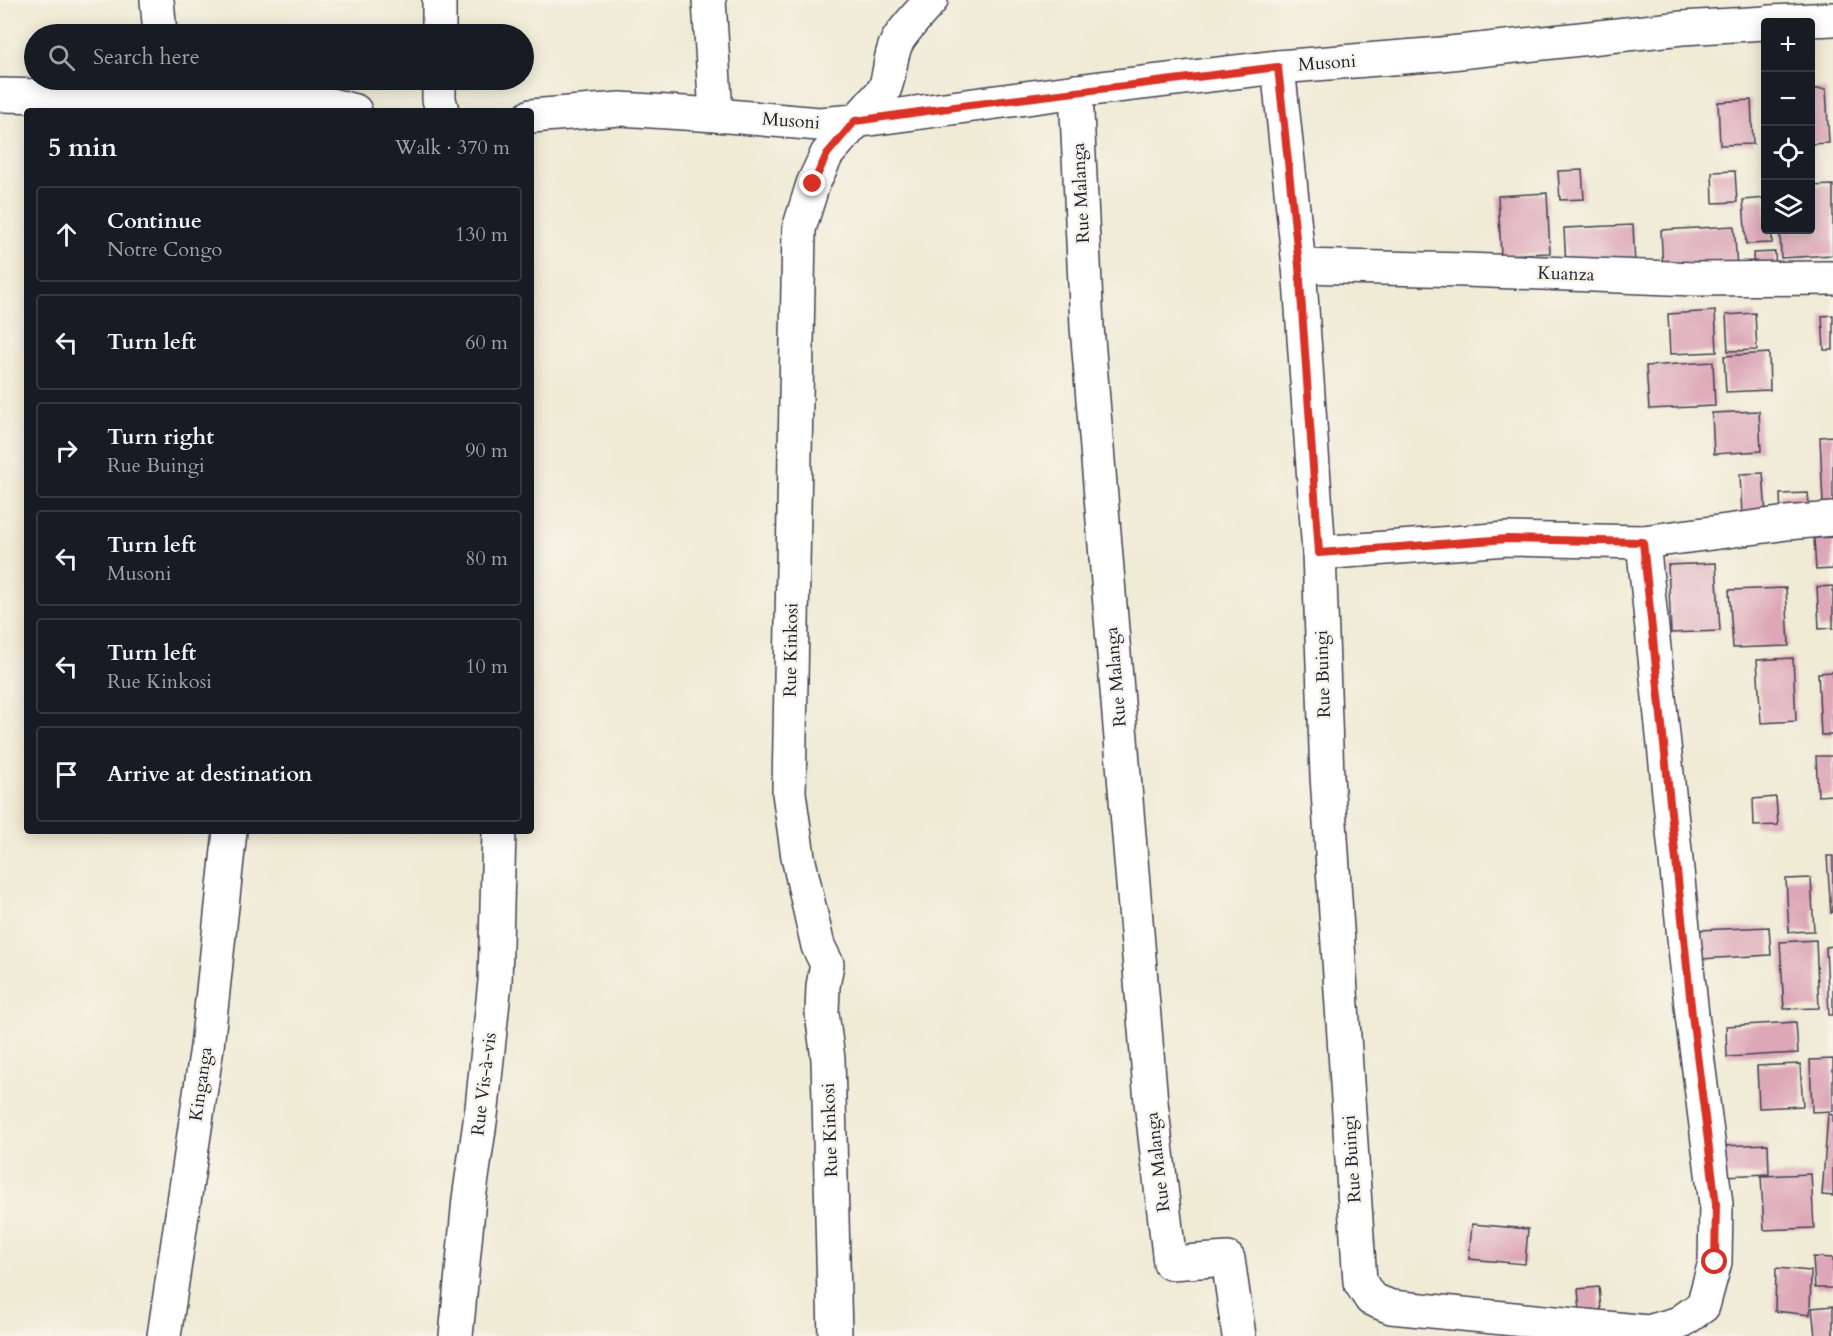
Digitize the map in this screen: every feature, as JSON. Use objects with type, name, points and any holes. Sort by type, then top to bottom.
[{"type":"street","points":[[157,0],[159,24]]},
{"type":"street","points":[[438,24],[439,0]]},
{"type":"street","points":[[709,0],[716,115]]},
{"type":"street","name":"Rue Kinkosi","points":[[835,1336],[828,1059],[822,1014],[827,964],[818,946],[808,902],[798,857],[789,794],[799,229],[813,184],[827,154],[884,90],[889,79],[898,40],[931,0]]},
{"type":"street","name":"Musoni","points":[[534,116],[620,109],[819,124],[1278,67],[1440,54],[1683,14],[1761,22]]},
{"type":"street","name":"Musoni","points":[[1815,19],[1833,18]]},
{"type":"street","name":"Rue Buingi","points":[[1278,67],[1299,266],[1319,553],[1327,776],[1360,1282],[1371,1299],[1390,1307],[1648,1332],[1679,1323],[1703,1306],[1715,1262],[1716,1204],[1692,1015],[1643,542]]},
{"type":"street","points":[[440,90],[442,108]]},
{"type":"street","name":"Rue Malanga","points":[[1076,91],[1088,339],[1151,1102],[1170,1263],[1228,1259],[1238,1333]]},
{"type":"street","points":[[0,95],[178,97],[250,94],[319,102],[344,108]]},
{"type":"street","name":"Kuanza","points":[[1299,266],[1695,279],[1833,278]]},
{"type":"street","points":[[1319,553],[1507,539],[1643,542],[1833,519]]},
{"type":"street","name":"Kinganga","points":[[164,1336],[207,1047],[230,834]]},
{"type":"street","name":"Rue Vis-à-vis","points":[[456,1336],[469,1199],[482,1108],[495,981],[499,834]]},
{"type":"building","points":[[1815,89],[1826,89],[1829,143],[1815,144]]},
{"type":"building","points":[[1751,100],[1753,144],[1720,145],[1718,102]]},
{"type":"building","points":[[1582,170],[1584,199],[1560,200],[1558,171]]},
{"type":"building","points":[[1735,171],[1737,202],[1713,203],[1712,172]]},
{"type":"building","points":[[1833,185],[1833,255],[1781,258],[1780,234],[1815,234],[1815,186]]},
{"type":"building","points":[[1547,193],[1550,253],[1501,255],[1498,196]]},
{"type":"building","points":[[1761,198],[1761,234],[1772,234],[1772,243],[1746,244],[1743,200]]},
{"type":"building","points":[[1633,225],[1635,265],[1566,268],[1564,228]]},
{"type":"building","points":[[1734,226],[1737,267],[1663,270],[1661,230]]},
{"type":"building","points":[[1775,252],[1776,271],[1754,273],[1753,253]]},
{"type":"building","points":[[1715,311],[1717,352],[1670,354],[1668,314]]},
{"type":"building","points":[[1755,313],[1757,350],[1728,351],[1726,315]]},
{"type":"building","points":[[1833,315],[1833,350],[1824,350],[1822,316]]},
{"type":"building","points":[[1769,353],[1770,390],[1726,392],[1724,356]]},
{"type":"building","points":[[1713,362],[1715,406],[1649,409],[1646,366]]},
{"type":"building","points":[[1759,411],[1761,451],[1714,454],[1712,413]]},
{"type":"building","points":[[1833,436],[1833,503],[1823,504],[1820,437]]},
{"type":"building","points":[[1763,473],[1766,515],[1742,516],[1740,474]]},
{"type":"building","points":[[1808,493],[1810,516],[1781,518],[1780,494]]},
{"type":"building","points":[[1833,537],[1833,569],[1816,570],[1814,538]]},
{"type":"building","points":[[1716,563],[1720,631],[1671,633],[1668,565]]},
{"type":"building","points":[[1833,586],[1833,628],[1819,629],[1817,587]]},
{"type":"building","points":[[1786,588],[1789,646],[1733,648],[1729,590]]},
{"type":"building","points":[[1793,658],[1796,721],[1761,723],[1757,660]]},
{"type":"building","points":[[1833,672],[1833,735],[1821,735],[1818,673]]},
{"type":"building","points":[[1816,756],[1833,756],[1833,795],[1818,796]]},
{"type":"building","points":[[1776,797],[1778,825],[1754,826],[1753,799]]},
{"type":"building","points":[[1827,856],[1833,856],[1833,912],[1831,913]]},
{"type":"building","points":[[1811,878],[1814,931],[1789,932],[1786,879]]},
{"type":"building","points":[[1769,927],[1771,955],[1700,959],[1699,930]]},
{"type":"building","points":[[1816,940],[1819,1008],[1784,1009],[1780,942]]},
{"type":"building","points":[[1833,946],[1833,1015],[1829,1015],[1826,947]]},
{"type":"building","points":[[1796,1022],[1798,1053],[1727,1057],[1726,1026]]},
{"type":"building","points":[[1833,1059],[1833,1111],[1812,1112],[1810,1060]]},
{"type":"building","points":[[1800,1064],[1803,1106],[1759,1108],[1757,1066]]},
{"type":"building","points":[[1828,1114],[1833,1115],[1833,1196],[1822,1195]]},
{"type":"building","points":[[1768,1144],[1769,1174],[1724,1176],[1722,1146]]},
{"type":"building","points":[[1811,1174],[1814,1228],[1764,1230],[1761,1176]]},
{"type":"building","points":[[1472,1224],[1528,1229],[1525,1264],[1469,1259]]},
{"type":"building","points":[[1813,1257],[1833,1258],[1833,1288],[1815,1288]]},
{"type":"building","points":[[1776,1268],[1811,1271],[1810,1315],[1775,1311]]},
{"type":"building","points":[[1599,1287],[1601,1310],[1580,1311],[1578,1289]]},
{"type":"building","points":[[1833,1306],[1833,1336],[1815,1336],[1812,1308]]},
{"type":"route","points":[[813,184],[827,154],[855,121],[1278,67],[1299,266],[1319,553],[1507,539],[1643,542],[1692,1015],[1716,1204],[1715,1262]]}]
